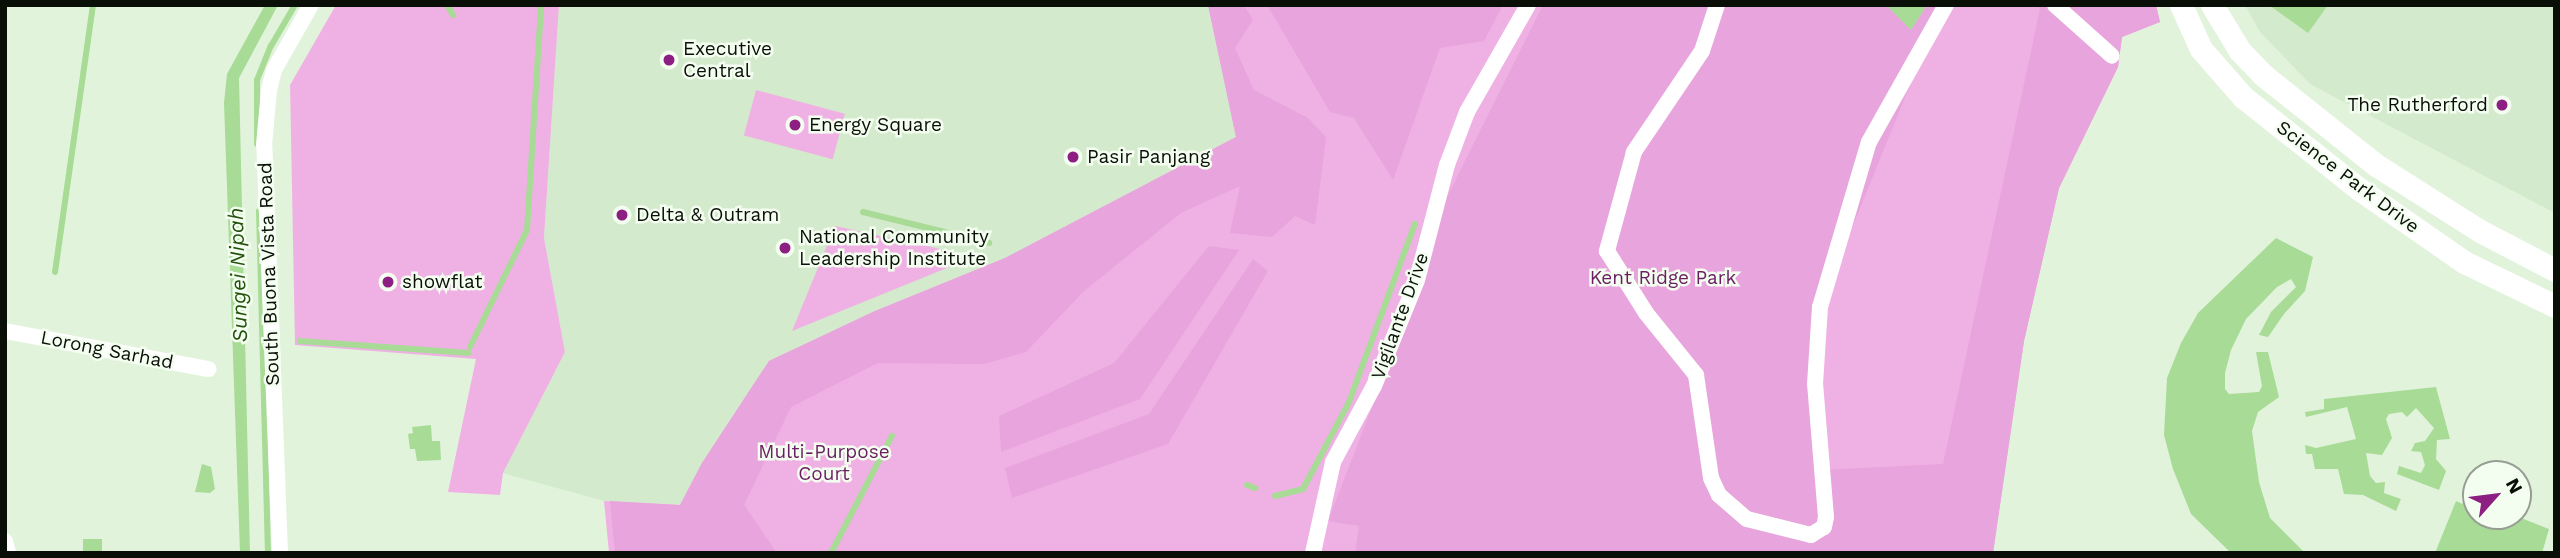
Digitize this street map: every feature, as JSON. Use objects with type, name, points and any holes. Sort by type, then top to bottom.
[{"type":"main road","name":"Science Park Drive","points":[[2181,5],[2201,49],[2243,97],[2360,189],[2464,262],[2555,306]]},
{"type":"main road","name":"Science Park Drive","points":[[2212,5],[2240,51],[2263,75],[2376,165],[2480,231],[2555,270]]},
{"type":"street","name":"South Buona Vista Road","points":[[280,553],[264,145],[269,90],[274,70],[311,5]]},
{"type":"street","name":"Vigilante Drive","points":[[1313,553],[1333,462],[1374,386],[1417,280],[1447,165],[1467,112],[1528,5]]},
{"type":"street","points":[[1717,5],[1702,51],[1634,152],[1607,251],[1646,313],[1696,375],[1711,478],[1719,495],[1747,519],[1811,535],[1824,527],[1826,517],[1815,384],[1820,307],[1870,142],[1945,5]]},
{"type":"street","points":[[2055,5],[2112,55]]},
{"type":"street","name":"Lorong Sarhad","points":[[5,331],[208,369]]},
{"type":"street","points":[[5,541],[8,553]]},
{"type":"shaded area","name":"National Community Leadership Institute","points":[[559,5],[1208,5],[1236,137],[1005,258],[875,311],[680,505],[604,501],[503,473],[565,352],[544,238]]},
{"type":"shaded area","points":[[2245,5],[2555,5],[2555,213],[2310,84],[2260,32]]},
{"type":"green space","points":[[336,5],[559,5],[544,238],[565,352],[503,473],[500,495],[448,492],[476,359],[295,345],[290,85]]},
{"type":"green space","name":"Kent Ridge Park","points":[[1208,5],[2156,5],[2160,22],[2122,37],[2118,67],[2059,188],[2024,341],[1993,553],[609,553],[604,501],[680,505],[702,463],[769,361],[875,311],[1005,258],[1236,137]]},
{"type":"green space","points":[[1208,5],[1244,5],[1253,20],[1235,48],[1254,90],[1308,118],[1326,137],[1315,225],[1295,216],[1272,237],[1230,233],[1240,186],[1181,213],[1084,291],[1026,352],[984,364],[878,363],[791,407],[744,505],[777,553],[615,553],[610,501],[680,505],[702,463],[769,361],[875,311],[1005,258],[1236,137]]},
{"type":"green space","points":[[1267,5],[1503,5],[1484,41],[1440,48],[1393,180],[1354,118],[1330,112]]},
{"type":"green space","points":[[1543,5],[1886,5],[1911,30],[1927,5],[1955,5],[1919,63],[1820,307],[1821,470],[1943,464],[2040,9],[2037,5],[2156,5],[2160,22],[2122,37],[2118,67],[2059,188],[2024,341],[1993,553],[1355,553],[1359,526],[1328,521],[1432,252],[1440,211]]},
{"type":"green space","name":"Energy Square","points":[[756,90],[845,114],[833,159],[744,135]]},
{"type":"green space","points":[[835,226],[923,245],[974,257],[792,331]]},
{"type":"green space","points":[[1209,246],[1239,250],[1140,399],[1001,452],[999,416],[1114,363]]},
{"type":"green space","points":[[1253,259],[1268,271],[1168,444],[1012,498],[1005,468],[1149,414]]},
{"type":"water","name":"Sungei Nipah","points":[[265,5],[278,5],[239,78],[250,553],[240,553],[224,103],[227,74]]},
{"type":"water","points":[[1886,5],[1927,5],[1911,30]]},
{"type":"water","points":[[2269,5],[2328,5],[2308,33]]},
{"type":"water","points":[[2276,238],[2313,257],[2305,291],[2268,337],[2259,335],[2271,312],[2296,287],[2291,279],[2277,287],[2246,319],[2231,350],[2225,373],[2225,389],[2229,394],[2259,392],[2262,386],[2256,352],[2268,352],[2279,397],[2258,412],[2252,431],[2259,482],[2270,518],[2305,553],[2231,553],[2191,514],[2173,469],[2164,435],[2167,378],[2181,343],[2198,313]]},
{"type":"water","points":[[2436,387],[2450,439],[2437,440],[2436,459],[2446,471],[2439,490],[2397,474],[2399,466],[2421,473],[2425,465],[2421,452],[2411,451],[2415,443],[2425,441],[2434,428],[2416,408],[2407,417],[2402,412],[2389,414],[2386,419],[2392,438],[2382,455],[2366,453],[2370,476],[2376,483],[2385,482],[2384,493],[2401,499],[2396,511],[2363,495],[2344,494],[2338,469],[2315,469],[2312,454],[2306,454],[2305,445],[2316,448],[2356,439],[2347,407],[2306,417],[2305,412],[2324,409],[2324,399]]},
{"type":"water","points":[[431,425],[432,441],[440,441],[441,460],[417,461],[415,449],[410,449],[408,434],[413,433],[412,427]]},
{"type":"water","points":[[202,464],[211,467],[215,489],[210,493],[195,492]]},
{"type":"water","points":[[2456,501],[2462,504],[2462,530],[2532,530],[2532,522],[2549,529],[2542,553],[2435,553]]},
{"type":"water","points":[[83,539],[102,539],[102,553],[83,553]]},
{"type":"waterway","points":[[55,272],[93,5]]},
{"type":"waterway","points":[[257,144],[257,80],[271,46],[295,5]]},
{"type":"waterway","points":[[447,5],[453,15]]},
{"type":"waterway","points":[[470,347],[527,230],[541,5]]},
{"type":"waterway","name":"Sungei Nipah","points":[[259,211],[268,553]]},
{"type":"waterway","points":[[863,212],[989,243]]},
{"type":"waterway","points":[[1275,496],[1303,489],[1349,402],[1415,224]]},
{"type":"waterway","points":[[300,341],[469,353]]},
{"type":"waterway","points":[[831,553],[892,436]]},
{"type":"waterway","points":[[1247,485],[1255,488]]},
{"type":"place","name":"Executive Central","points":[[669,60]]},
{"type":"place","name":"The Rutherford","points":[[2502,105]]},
{"type":"place","name":"Energy Square","points":[[795,125]]},
{"type":"place","name":"Pasir Panjang","points":[[1073,157]]},
{"type":"place","name":"Delta & Outram","points":[[622,215]]},
{"type":"place","name":"National Community Leadership Institute","points":[[785,248]]},
{"type":"place","name":"showflat","points":[[388,282]]},
{"type":"park label","name":"Multi-Purpose Court","points":[[824,463]]}]
